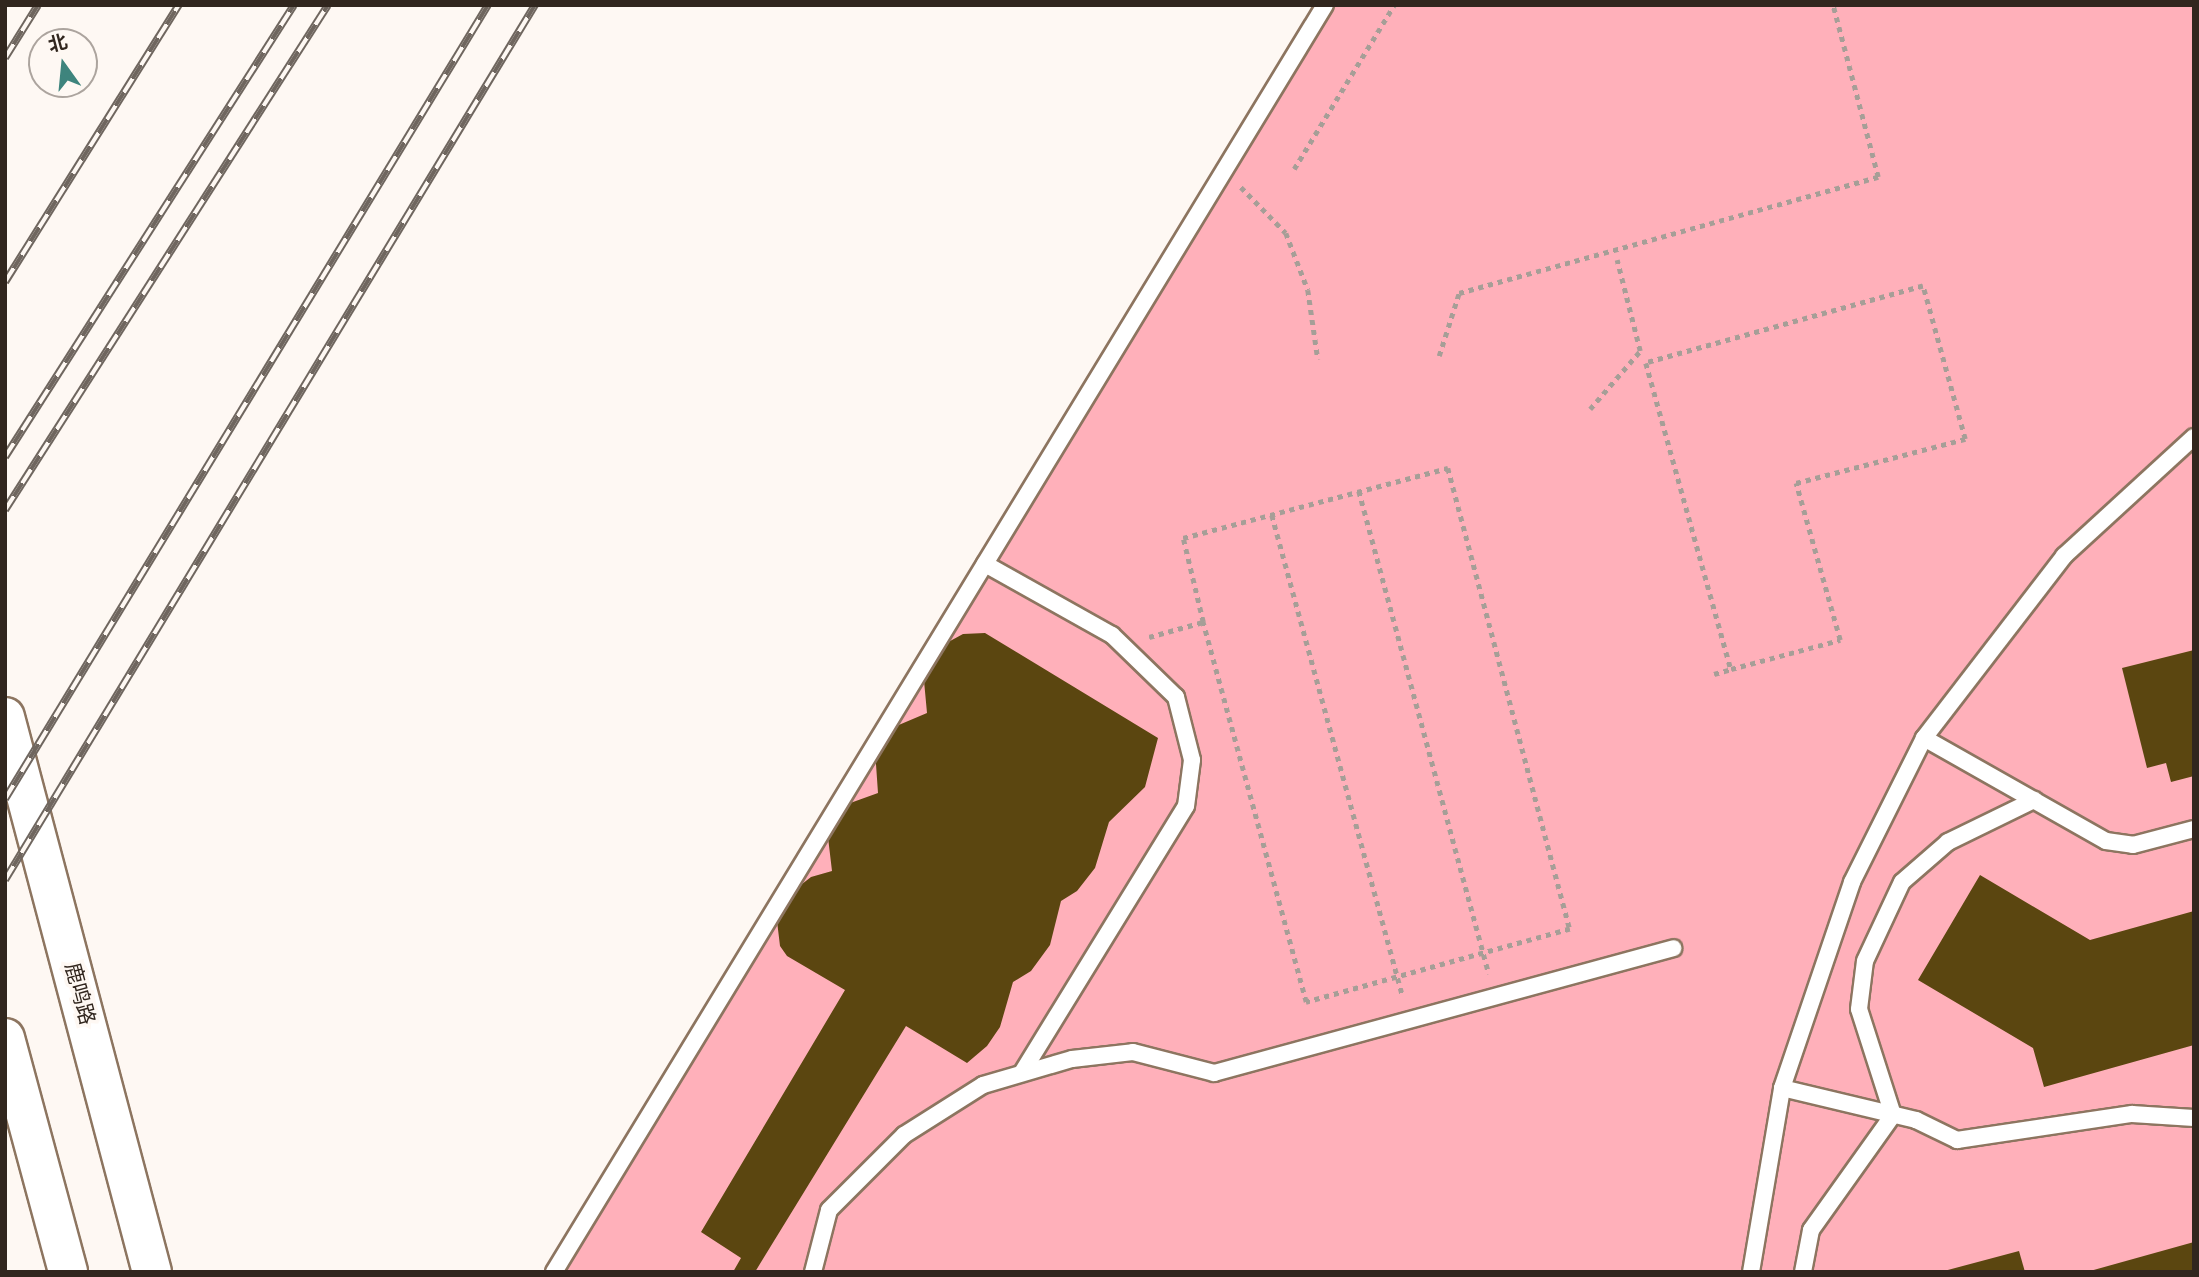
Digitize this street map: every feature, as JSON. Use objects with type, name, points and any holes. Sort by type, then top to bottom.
[{"type":"main road","name":"鹿鸣路","points":[[5,717],[152,1272]]},
{"type":"main road","points":[[5,1038],[68,1272]]},
{"type":"lane","points":[[554,1272],[1325,5]]},
{"type":"lane","points":[[1751,1272],[1782,1088],[1852,882],[1924,738],[2064,556],[2194,437]]},
{"type":"lane","points":[[985,564],[1121,644],[1176,696],[1192,760],[1186,806],[1022,1073]]},
{"type":"lane","points":[[1924,738],[2106,841],[2133,845],[2194,829]]},
{"type":"lane","points":[[1893,1115],[1859,1009],[1865,961],[1902,882],[1948,842],[2034,800]]},
{"type":"lane","points":[[814,1272],[829,1210],[904,1135],[983,1085],[1072,1059],[1133,1052],[1214,1073],[1673,948]]},
{"type":"lane","points":[[1782,1088],[1893,1115],[1957,1140],[2132,1114],[2194,1118]]},
{"type":"lane","points":[[1803,1272],[1811,1230],[1893,1115]]},
{"type":"path","points":[[1294,169],[1394,5]]},
{"type":"path","points":[[1439,356],[1459,293],[1878,177],[1833,5]]},
{"type":"path","points":[[1224,171],[1286,233],[1308,289],[1318,359]]},
{"type":"path","points":[[1590,409],[1640,351],[1617,260]]},
{"type":"path","points":[[1714,674],[1840,640],[1796,483],[1965,439],[1923,286],[1646,363],[1731,669]]},
{"type":"path","points":[[1448,468],[1570,929],[1306,1002],[1203,622],[1183,538],[1272,515],[1448,468]]},
{"type":"path","points":[[1359,491],[1496,996]]},
{"type":"path","points":[[1272,515],[1409,1020]]},
{"type":"path","points":[[1121,644],[1203,622]]},
{"type":"shaded area","points":[[1325,5],[2194,5],[2194,1272],[554,1272]]},
{"type":"building","points":[[985,633],[1158,738],[1145,787],[1109,822],[1095,868],[1077,891],[1061,901],[1050,945],[1031,971],[1013,982],[1000,1027],[987,1046],[967,1063],[906,1026],[755,1272],[733,1272],[741,1258],[701,1232],[845,990],[787,956],[780,946],[777,921],[788,895],[811,877],[832,871],[827,829],[842,806],[878,793],[875,750],[894,727],[927,713],[923,670],[941,646],[963,634]]},
{"type":"building","points":[[2194,650],[2194,776],[2171,782],[2166,763],[2147,768],[2122,668]]},
{"type":"building","points":[[1980,875],[2090,940],[2194,911],[2194,1045],[2044,1087],[2033,1048],[1918,980]]},
{"type":"building","points":[[2194,1242],[2194,1272],[2090,1272],[2090,1271]]},
{"type":"building","points":[[2019,1251],[2025,1272],[1944,1272],[1944,1271]]},
{"type":"railway","points":[[5,58],[38,5]]},
{"type":"railway","points":[[5,282],[179,5]]},
{"type":"railway","points":[[5,457],[294,5]]},
{"type":"railway","points":[[5,510],[328,5]]},
{"type":"railway","points":[[5,799],[488,5]]},
{"type":"railway","points":[[5,880],[535,5]]}]
